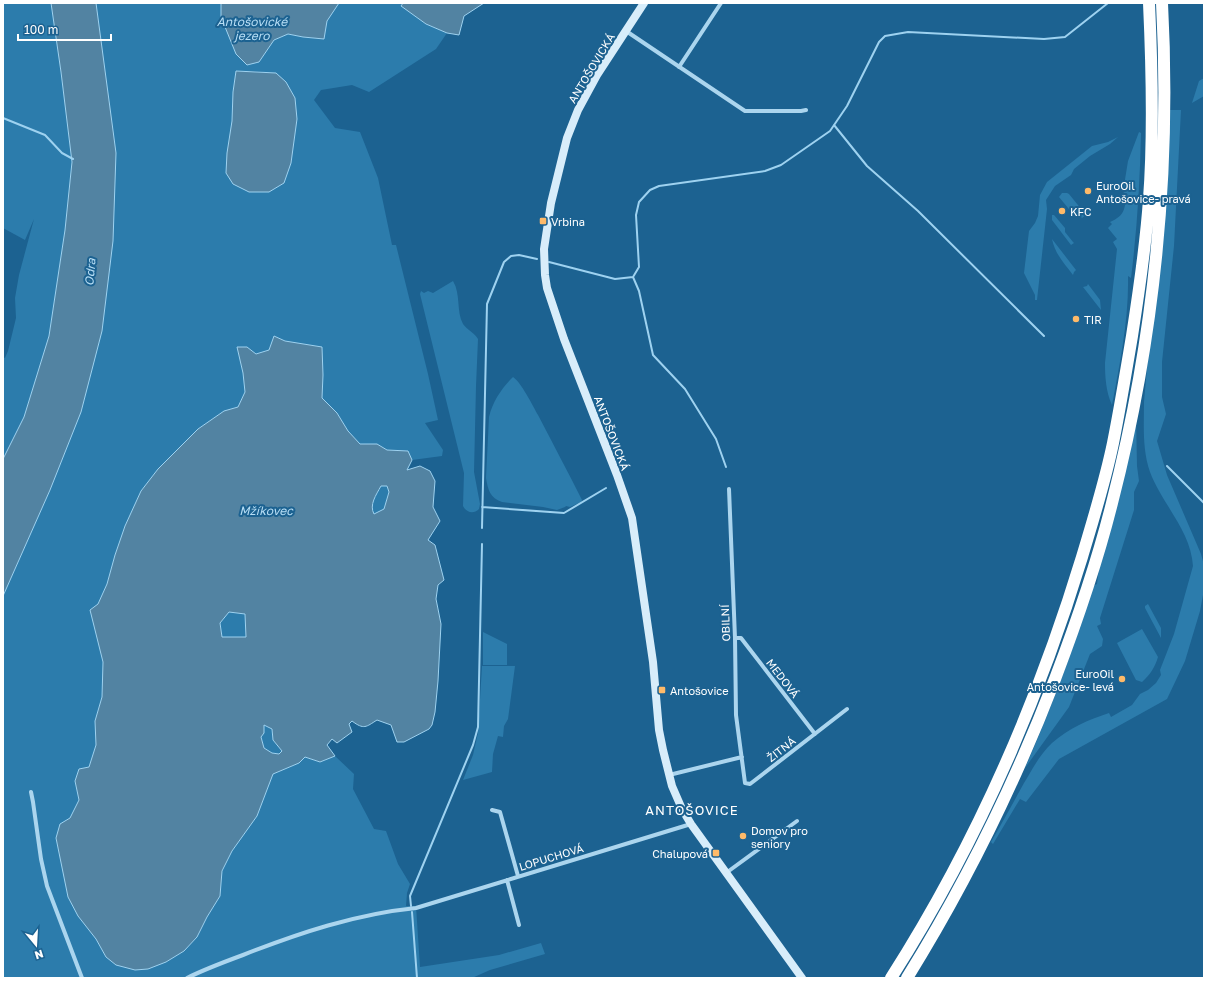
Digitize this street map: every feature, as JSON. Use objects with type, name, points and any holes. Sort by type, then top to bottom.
[{"type":"highway","points":[[891,978],[921,929],[955,867],[982,815],[1007,759],[1029,708],[1054,642],[1098,503],[1113,444],[1140,288],[1146,233],[1153,108],[1150,3]]},
{"type":"highway","points":[[907,978],[969,871],[1018,769],[1072,636],[1112,504],[1133,412],[1154,278],[1162,179],[1165,117],[1162,3]]},
{"type":"street","name":"ANTOŠOVICKÁ","points":[[644,3],[596,75],[578,110],[567,138],[551,203],[544,249],[547,288],[564,340],[617,475],[632,518],[654,662],[659,730],[669,775],[678,800],[691,824],[802,978]]},
{"type":"street","points":[[679,67],[721,3]]},
{"type":"street","points":[[626,31],[745,111],[806,110]]},
{"type":"street","name":"OBILNÍ","points":[[729,489],[735,638],[736,715],[742,757]]},
{"type":"street","name":"MEDOVÁ","points":[[735,638],[741,638],[815,734]]},
{"type":"street","name":"ŽITNÁ","points":[[742,757],[745,783],[750,784],[848,709]]},
{"type":"street","points":[[669,775],[742,757]]},
{"type":"street","points":[[31,792],[40,860],[82,978]]},
{"type":"street","points":[[492,810],[500,812],[518,876]]},
{"type":"street","points":[[728,876],[797,821]]},
{"type":"street","name":"LOPUCHOVÁ","points":[[187,978],[198,972],[268,945],[312,930],[354,918],[416,908],[691,824]]},
{"type":"street","points":[[507,880],[519,925]]},
{"type":"shaded area","points":[[3,3],[51,3],[72,162],[65,230],[49,336],[24,417],[3,459],[3,357],[5,358],[8,351],[16,318],[15,298],[19,275],[34,219],[25,240],[3,228]]},
{"type":"shaded area","points":[[96,3],[221,3],[221,17],[259,62],[274,40],[288,34],[324,39],[327,21],[339,3],[403,3],[401,5],[426,24],[447,33],[436,49],[369,92],[352,85],[321,90],[314,100],[335,128],[360,132],[378,178],[392,245],[396,245],[438,420],[425,423],[443,450],[442,456],[412,460],[407,451],[387,450],[377,444],[360,444],[348,431],[337,413],[322,398],[322,347],[285,341],[274,336],[269,350],[256,354],[247,347],[243,373],[245,392],[238,407],[224,411],[198,429],[158,469],[141,491],[125,526],[107,584],[98,604],[91,610],[103,662],[102,697],[95,721],[96,745],[89,767],[75,780],[79,800],[70,819],[56,838],[61,860],[96,939],[106,957],[166,962],[184,951],[197,937],[220,896],[222,872],[232,851],[257,816],[273,774],[299,763],[305,757],[320,762],[335,756],[354,774],[353,789],[374,829],[386,831],[398,864],[410,884],[407,893],[406,906],[416,906],[420,967],[499,955],[541,943],[545,954],[490,970],[472,978],[3,978],[3,596],[50,490],[116,153]],"holes":[[[236,71],[275,73],[297,119],[291,163],[232,121],[233,92]]]},
{"type":"shaded area","points":[[1204,78],[1204,96],[1192,103],[1199,81]]},
{"type":"shaded area","points":[[1170,110],[1181,110],[1174,246],[1162,362],[1162,397],[1166,414],[1157,441],[1167,475],[1201,554],[1204,565],[1203,595],[1200,611],[1185,661],[1167,699],[1059,759],[1026,802],[1020,799],[993,844],[991,842],[1024,783],[1040,757],[1052,743],[1079,725],[1109,713],[1111,717],[1132,705],[1140,694],[1148,690],[1156,683],[1161,675],[1160,670],[1174,634],[1193,566],[1191,553],[1182,529],[1155,484],[1150,472],[1147,463],[1144,437],[1144,402]]},
{"type":"shaded area","points":[[1139,132],[1141,133],[1140,170],[1135,242],[1131,278],[1128,276],[1127,308],[1123,341],[1112,405],[1106,384],[1105,363],[1117,249],[1113,242],[1117,239],[1108,228],[1112,224],[1110,222],[1119,217],[1125,208],[1127,194],[1123,192],[1128,161]]},
{"type":"shaded area","points":[[1118,137],[1074,169],[1071,175],[1055,186],[1046,200],[1047,209],[1037,300],[1035,300],[1035,295],[1024,273],[1029,231],[1038,216],[1040,195],[1047,182],[1092,146],[1108,142]]},
{"type":"shaded area","points":[[1062,193],[1069,194],[1086,215],[1082,218],[1076,212],[1073,214],[1059,197]]},
{"type":"shaded area","points":[[1052,215],[1054,215],[1065,228],[1065,232],[1074,243],[1071,245],[1052,220]]},
{"type":"shaded area","points":[[1052,239],[1076,270],[1073,275],[1058,254]]},
{"type":"shaded area","points":[[453,281],[457,291],[463,324],[478,339],[474,472],[480,504],[479,509],[474,512],[466,510],[463,506],[464,473],[420,294],[421,291],[424,293],[428,291],[433,293]]},
{"type":"shaded area","points":[[1088,284],[1100,300],[1101,310],[1083,287],[1087,286]]},
{"type":"shaded area","points":[[513,377],[523,389],[533,406],[582,500],[581,502],[570,507],[566,506],[557,510],[502,502],[490,493],[486,478],[489,417],[498,395]]},
{"type":"shaded area","points":[[1136,416],[1137,466],[1139,481],[1134,492],[1134,510],[1100,618],[1101,624],[1097,626],[1103,639],[1102,646],[1090,654],[1069,707],[1025,768],[1062,678],[1093,586],[1097,584],[1099,568]]},
{"type":"shaded area","points":[[381,486],[387,486],[389,492],[384,509],[374,515],[372,507],[375,496]]},
{"type":"shaded area","points":[[1148,604],[1161,628],[1161,638],[1145,608]]},
{"type":"shaded area","points":[[229,612],[245,614],[246,637],[222,637],[220,623]]},
{"type":"shaded area","points":[[1142,629],[1158,657],[1152,671],[1142,682],[1136,680],[1117,643]]},
{"type":"shaded area","points":[[483,632],[507,644],[507,665],[483,665]]},
{"type":"shaded area","points":[[482,666],[515,666],[508,719],[504,726],[503,737],[498,736],[493,754],[492,772],[463,780],[473,755],[478,733]]},
{"type":"shaded area","points":[[264,725],[272,729],[273,740],[282,751],[278,754],[272,753],[264,748],[261,736],[264,733]]},
{"type":"water","name":"Odra","points":[[51,3],[96,3],[116,153],[113,241],[102,331],[81,412],[50,490],[3,596],[3,459],[24,417],[49,336],[65,230],[72,162]]},
{"type":"water","name":"Antošovické jezero","points":[[221,3],[339,3],[327,21],[324,39],[288,34],[274,40],[259,62],[247,65],[236,54],[221,17]]},
{"type":"water","points":[[403,3],[484,3],[464,16],[459,35],[447,33],[426,24],[401,6]]},
{"type":"water","points":[[236,71],[276,73],[286,82],[295,98],[297,119],[291,163],[284,183],[269,192],[249,192],[233,184],[226,173]]},
{"type":"water","name":"Mžíkovec","points":[[274,336],[285,341],[322,347],[322,398],[337,413],[348,431],[360,444],[377,444],[387,450],[408,451],[412,460],[407,470],[420,466],[430,471],[435,481],[433,507],[440,521],[428,540],[435,545],[444,580],[438,585],[436,599],[441,624],[435,712],[432,725],[429,729],[404,742],[397,742],[391,725],[377,720],[367,726],[359,726],[352,721],[349,724],[352,732],[337,743],[332,739],[327,745],[335,756],[320,762],[305,757],[299,763],[273,774],[257,816],[232,851],[222,871],[220,896],[197,937],[184,951],[166,962],[148,969],[135,970],[116,965],[106,957],[96,939],[78,916],[68,897],[56,838],[60,824],[70,818],[79,800],[75,781],[79,769],[89,767],[96,745],[95,721],[102,697],[103,662],[90,610],[98,604],[107,584],[125,526],[141,491],[158,469],[198,429],[224,411],[238,407],[245,392],[243,373],[237,347],[247,347],[256,354],[269,350]],"holes":[[[381,486],[387,486],[389,492],[384,509],[374,514],[372,507],[375,496]],[[229,612],[245,614],[246,637],[222,637],[220,623]],[[264,725],[272,729],[273,740],[282,751],[279,754],[272,753],[264,748],[261,737],[264,733]]]},
{"type":"waterway","points":[[549,262],[615,279],[633,277],[639,267],[636,215],[639,202],[650,190],[659,186],[765,171],[781,165],[830,131],[847,106],[879,42],[885,36],[908,32],[1044,39],[1065,37],[1108,3]]},
{"type":"waterway","points":[[3,118],[45,135],[62,153],[73,159]]},
{"type":"waterway","points":[[834,125],[867,166],[918,211],[1044,336]]},
{"type":"waterway","points":[[482,528],[487,304],[504,262],[511,256],[519,255],[537,259]]},
{"type":"waterway","points":[[633,277],[639,291],[653,355],[685,389],[716,439],[726,467]]},
{"type":"waterway","points":[[1167,466],[1204,503]]},
{"type":"waterway","points":[[482,507],[564,513],[606,488]]},
{"type":"waterway","points":[[411,906],[410,896],[473,745],[478,727],[482,544]]},
{"type":"waterway","points":[[412,912],[417,978]]},
{"type":"place","name":"EuroOil Antošovice- pravá","points":[[1088,191]]},
{"type":"place","name":"KFC","points":[[1062,211]]},
{"type":"place","name":"Vrbina","points":[[543,221]]},
{"type":"place","name":"TIR","points":[[1076,319]]},
{"type":"place","name":"EuroOil Antošovice- levá","points":[[1122,679]]},
{"type":"place","name":"Antošovice","points":[[662,690]]},
{"type":"place","name":"Domov pro seniory","points":[[743,836]]},
{"type":"place","name":"Chalupová","points":[[716,853]]},
{"type":"district","name":"ANTOŠOVICE","points":[[692,810]]}]
